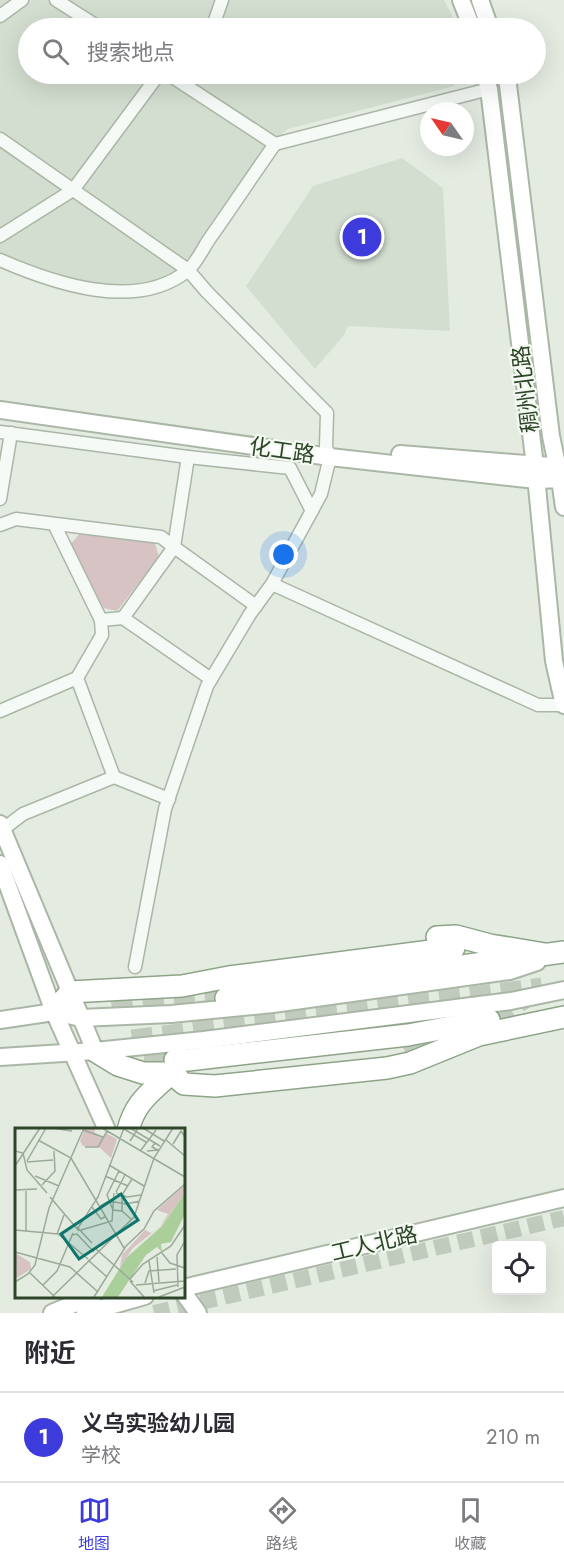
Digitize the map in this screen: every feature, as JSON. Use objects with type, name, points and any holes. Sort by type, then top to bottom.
[{"type":"highway","points":[[211,981],[228,969],[250,960],[456,936],[490,945],[558,953]]},
{"type":"highway","points":[[54,1011],[70,992],[182,986],[229,977],[454,948]]},
{"type":"highway","points":[[225,998],[558,953]]},
{"type":"highway","points":[[95,1051],[118,1065],[143,1073],[188,1060],[408,1035],[564,1005]]},
{"type":"highway","points":[[173,1066],[184,1084],[196,1086],[387,1068],[410,1062],[479,1035],[564,1017]]},
{"type":"highway","points":[[129,1128],[132,1115],[141,1100],[173,1066],[256,1069],[405,1052]]},
{"type":"main road","points":[[461,0],[468,18]]},
{"type":"main road","points":[[480,0],[486,18]]},
{"type":"main road","name":"稠州北路","points":[[487,84],[535,473],[554,661],[564,705]]},
{"type":"main road","name":"稠州北路","points":[[508,84],[551,436],[561,473],[564,507]]},
{"type":"main road","name":"化工路","points":[[0,400],[328,452]]},
{"type":"main road","name":"化工路","points":[[0,410],[328,452],[535,473],[561,473]]},
{"type":"main road","points":[[1,827],[95,1051]]},
{"type":"main road","points":[[0,864],[54,1011],[106,1128]]},
{"type":"main road","points":[[0,1020],[54,1011],[81,1018],[171,1014],[273,1004],[510,971],[558,953]]},
{"type":"main road","points":[[0,1057],[95,1051],[204,1040],[511,1001],[564,990]]},
{"type":"main road","points":[[184,1276],[564,1187]]},
{"type":"main road","name":"工人北路","points":[[184,1288],[564,1198]]},
{"type":"main road","points":[[184,1293],[198,1313]]},
{"type":"main road","points":[[52,1313],[88,1298]]},
{"type":"main road","points":[[85,1313],[138,1298]]},
{"type":"street","points":[[0,16],[22,0]]},
{"type":"street","points":[[56,0],[84,18]]},
{"type":"street","points":[[216,18],[222,0]]},
{"type":"street","points":[[0,236],[73,190],[152,84]]},
{"type":"street","points":[[183,84],[275,144]]},
{"type":"street","points":[[0,260],[31,273],[89,289],[129,292],[162,287],[188,270],[275,144],[477,84]]},
{"type":"street","points":[[0,139],[188,270],[327,413],[328,452],[321,494],[272,584],[211,679],[169,799],[135,967]]},
{"type":"street","points":[[0,499],[5,433],[290,468],[312,511]]},
{"type":"street","points":[[123,618],[174,547],[188,457]]},
{"type":"street","points":[[0,525],[16,519],[161,537],[256,606]]},
{"type":"street","points":[[0,711],[76,678],[102,634],[101,620],[54,524]]},
{"type":"street","points":[[272,584],[538,705],[564,705]]},
{"type":"street","points":[[101,620],[123,618],[211,679]]},
{"type":"street","points":[[76,678],[114,777]]},
{"type":"street","points":[[1,827],[23,814],[114,777],[169,799]]},
{"type":"shaded area","points":[[0,0],[444,0],[453,18],[18,18],[18,84],[455,84],[288,129],[262,152],[199,248],[167,278],[129,288],[102,287],[49,275],[0,254]]},
{"type":"shaded area","points":[[402,158],[443,188],[450,331],[348,326],[344,335],[315,369],[246,286],[313,186]]},
{"type":"shaded area","points":[[82,531],[155,543],[159,557],[117,611],[99,607],[70,545]]},
{"type":"tunnel","points":[[132,1040],[542,988]]},
{"type":"tunnel","points":[[405,1052],[496,1015],[527,997]]},
{"type":"tunnel","points":[[113,1012],[156,1003],[226,998]]},
{"type":"tunnel","points":[[114,1050],[175,1060]]},
{"type":"tunnel","points":[[154,1313],[564,1218]]},
{"type":"place","name":"义乌实验幼儿园","points":[[362,237]]}]
